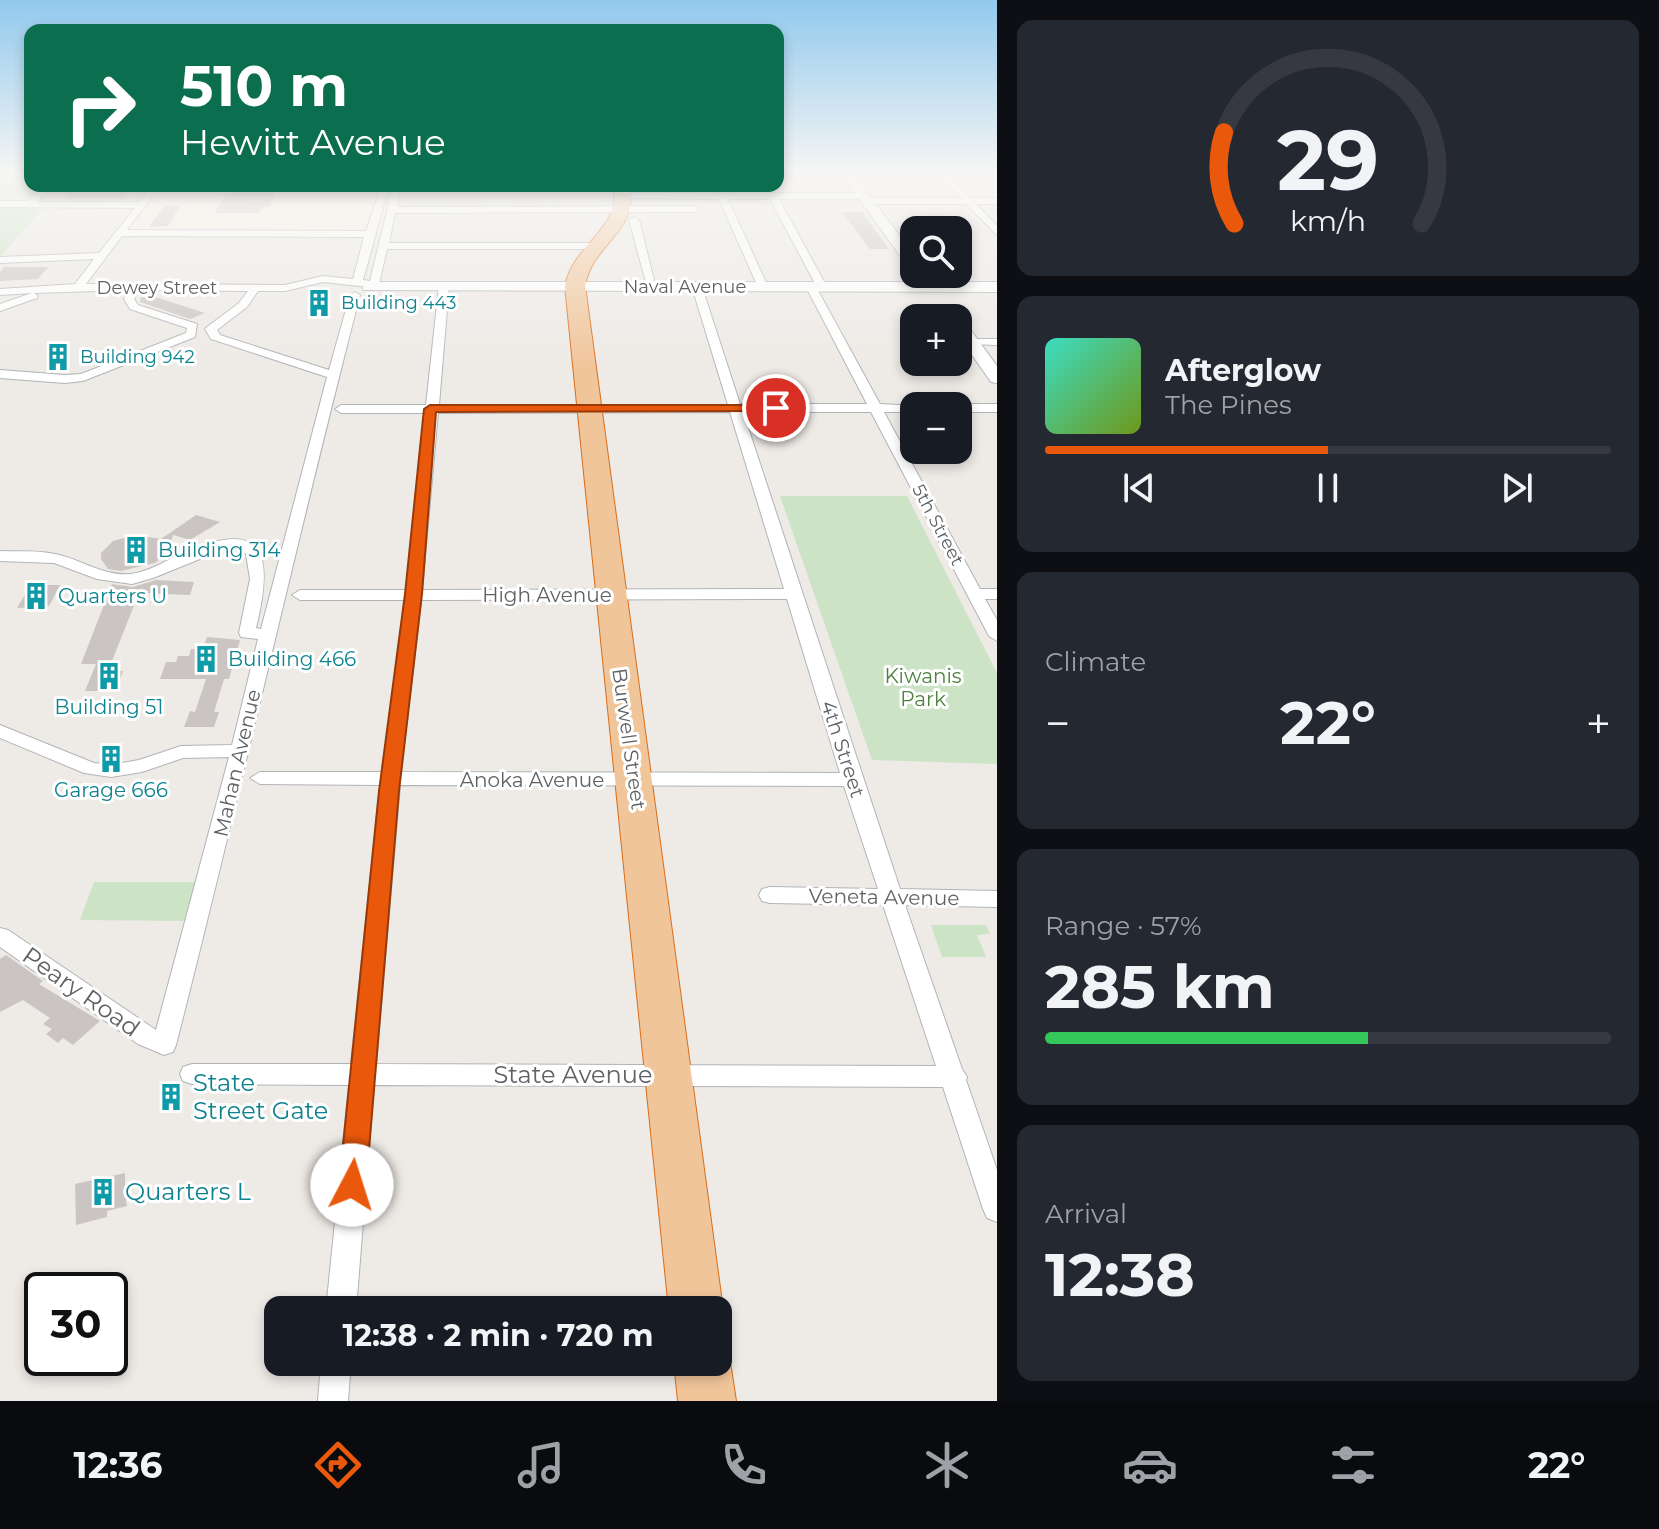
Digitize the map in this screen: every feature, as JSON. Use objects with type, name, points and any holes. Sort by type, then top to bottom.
[{"type":"highway","points":[[575,286],[579,265],[601,239]]},
{"type":"highway","name":"Burwell Street","points":[[575,286],[609,595],[635,780],[694,1296]]},
{"type":"highway","points":[[704,1376],[707,1401]]},
{"type":"street","points":[[78,287],[113,239]]},
{"type":"street","name":"Mahan Avenue","points":[[164,1045],[302,491],[335,376],[365,287],[369,239]]},
{"type":"street","points":[[365,287],[385,239]]},
{"type":"street","points":[[638,239],[652,286]]},
{"type":"street","points":[[742,239],[763,287]]},
{"type":"street","name":"5th Street","points":[[794,239],[876,408],[997,636]]},
{"type":"street","points":[[383,246],[595,246]]},
{"type":"street","points":[[0,260],[100,256]]},
{"type":"street","name":"Dewey Street","points":[[314,281],[348,289],[365,287]]},
{"type":"street","name":"Dewey Street","points":[[0,292],[78,287],[291,288],[314,281],[339,281],[351,287],[365,287]]},
{"type":"street","name":"Naval Avenue","points":[[365,287],[817,287],[900,282]]},
{"type":"street","name":"Naval Avenue","points":[[972,285],[997,287]]},
{"type":"street","points":[[342,1296],[390,781],[414,594],[444,286]]},
{"type":"street","name":"4th Street","points":[[697,287],[852,780],[955,1077],[997,1209]]},
{"type":"street","points":[[0,374],[65,379],[83,377],[188,338],[193,326],[134,307],[129,299],[135,288]]},
{"type":"street","points":[[255,288],[243,305],[211,329],[219,338],[335,376]]},
{"type":"street","points":[[0,308],[54,289]]},
{"type":"street","points":[[972,342],[997,342]]},
{"type":"street","points":[[972,343],[997,378]]},
{"type":"street","points":[[341,409],[900,408]]},
{"type":"street","points":[[972,408],[997,408]]},
{"type":"street","points":[[0,556],[61,559],[99,577],[135,579],[156,574],[211,546],[235,541],[248,546],[256,554],[258,575],[247,633],[268,634]]},
{"type":"street","name":"High Avenue","points":[[300,595],[794,594]]},
{"type":"street","points":[[975,594],[997,594]]},
{"type":"street","points":[[0,731],[91,769],[111,771],[142,766],[181,752],[239,751]]},
{"type":"street","name":"Anoka Avenue","points":[[260,778],[390,781],[852,780]]},
{"type":"street","name":"Veneta Avenue","points":[[770,895],[997,899]]},
{"type":"street","name":"Peary Road","points":[[0,936],[147,1037],[164,1045]]},
{"type":"street","name":"State Avenue","points":[[192,1074],[955,1077]]},
{"type":"street","points":[[333,1401],[335,1376]]},
{"type":"green space","points":[[0,239],[16,239],[0,257]]},
{"type":"green space","name":"Kiwanis Park","points":[[780,496],[907,496],[997,673],[997,764],[872,760]]},
{"type":"green space","points":[[94,882],[195,882],[185,921],[80,920]]},
{"type":"green space","points":[[931,925],[986,925],[990,934],[977,935],[986,957],[942,957]]},
{"type":"building","points":[[863,239],[882,239],[889,249],[870,249]]},
{"type":"building","points":[[4,267],[48,267],[38,279],[0,281],[0,272]]},
{"type":"building","points":[[141,293],[205,313],[190,319],[140,302]]},
{"type":"building","name":"Building 314","points":[[196,515],[220,522],[190,540],[173,535],[168,553],[155,563],[121,571],[108,569],[101,559],[101,553],[113,541],[135,535],[161,539]]},
{"type":"building","points":[[156,580],[194,582],[190,595],[139,593],[108,671],[123,671],[116,691],[85,691],[96,664],[81,664],[112,584],[133,587]]},
{"type":"building","name":"Quarters U","points":[[60,585],[49,606],[17,608],[29,588]]},
{"type":"building","name":"Building 466","points":[[207,637],[240,640],[229,679],[224,679],[214,712],[219,712],[214,727],[184,727],[190,711],[195,712],[206,679],[160,679],[166,662],[176,662],[178,656],[189,656],[191,649],[203,649]]},
{"type":"building","points":[[6,955],[43,981],[39,984],[100,1021],[73,1045],[63,1038],[58,1043],[46,1034],[52,1029],[43,1024],[50,1018],[23,1000],[0,1012],[0,959]]},
{"type":"building","name":"Quarters L","points":[[125,1173],[125,1184],[131,1183],[131,1199],[126,1200],[127,1206],[107,1211],[107,1217],[76,1225],[75,1184]]},
{"type":"place","name":"Building 443","points":[[319,303]]},
{"type":"place","name":"Building 942","points":[[58,357]]},
{"type":"place","name":"Building 314","points":[[136,550]]},
{"type":"place","name":"Quarters U","points":[[36,596]]},
{"type":"place","name":"Building 466","points":[[206,659]]},
{"type":"place","name":"Building 51","points":[[109,676]]},
{"type":"place","name":"Garage 666","points":[[111,759]]},
{"type":"place","name":"State Street Gate","points":[[171,1097]]},
{"type":"place","name":"Quarters L","points":[[103,1192]]},
{"type":"route","points":[[352,1185],[389,791],[414,594],[430,409],[776,408]]}]
